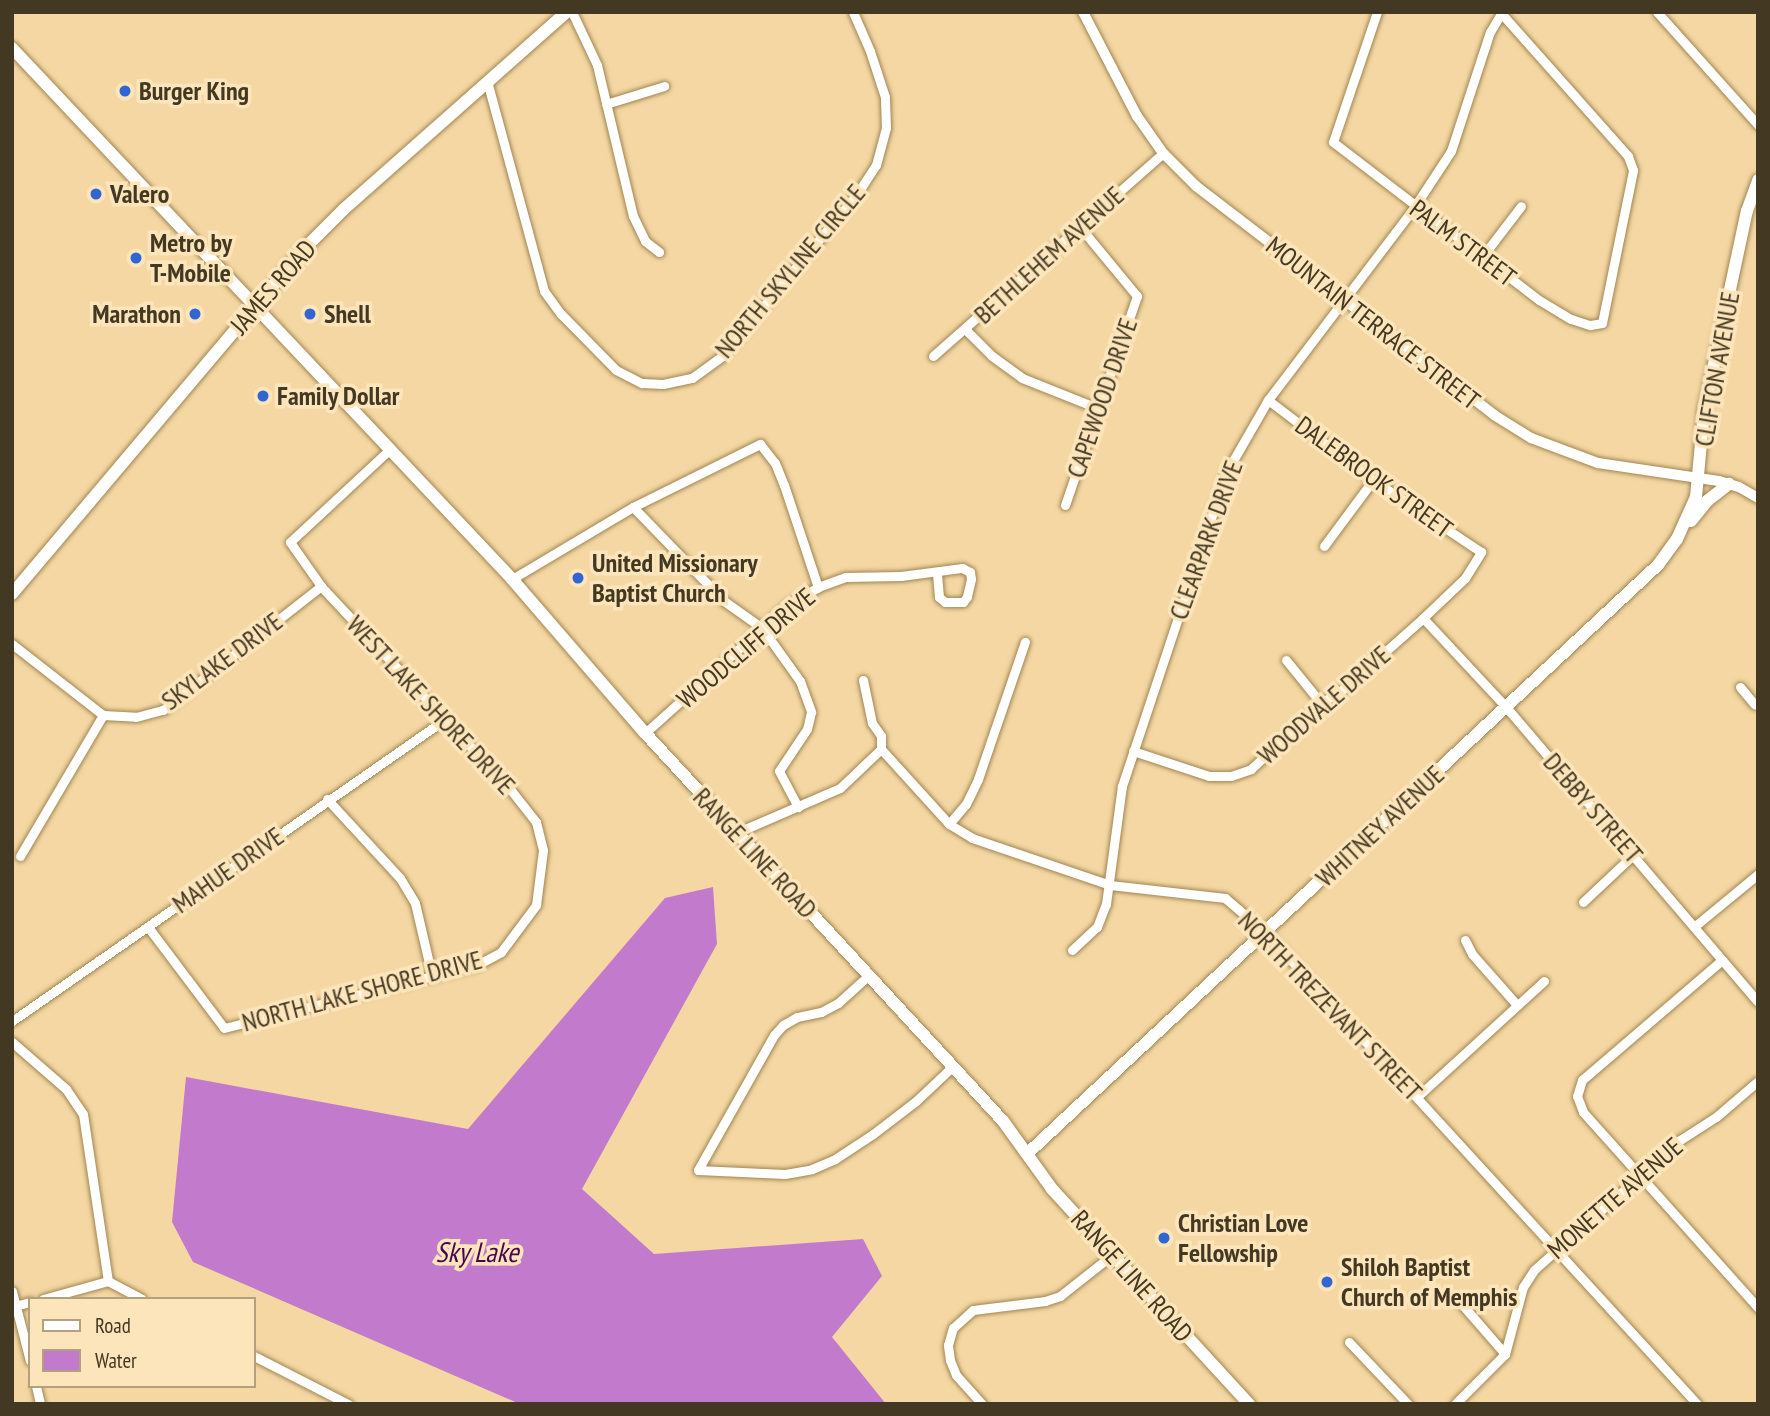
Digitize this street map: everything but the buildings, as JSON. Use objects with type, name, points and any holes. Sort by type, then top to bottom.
[{"type":"main road","name":"JAMES ROAD","points":[[12,594],[256,306],[337,216],[567,12]]},
{"type":"main road","name":"RANGE LINE ROAD","points":[[12,48],[512,579],[645,733],[953,1066],[1028,1153],[1052,1189],[1247,1403]]},
{"type":"main road","name":"CLIFTON AVENUE","points":[[1700,477],[1704,411],[1749,203],[1758,180]]},
{"type":"main road","name":"WHITNEY AVENUE","points":[[1028,1153],[1658,565],[1681,531],[1696,497],[1700,477]]},
{"type":"main road","points":[[1681,531],[1707,501],[1729,484]]},
{"type":"street","points":[[572,12],[597,65],[633,216],[645,242],[659,252]]},
{"type":"street","name":"NORTH SKYLINE CIRCLE","points":[[487,81],[544,291],[561,314],[616,370],[642,383],[663,384],[692,378],[722,356],[857,194],[876,165],[886,128],[884,97],[870,51],[853,12]]},
{"type":"street","name":"MOUNTAIN TERRACE STREET","points":[[1083,12],[1137,116],[1163,153],[1196,186],[1493,415],[1531,438],[1598,463],[1700,477],[1729,484],[1758,498]]},
{"type":"street","name":"PALM STREET","points":[[1377,12],[1332,142],[1539,300],[1590,325],[1602,323],[1633,170],[1628,156],[1501,13]]},
{"type":"street","points":[[1657,12],[1758,125]]},
{"type":"street","name":"CLEARPARK DRIVE","points":[[1072,950],[1097,927],[1110,885],[1122,786],[1227,471],[1268,400],[1415,206],[1451,151],[1490,32],[1501,13]]},
{"type":"street","points":[[606,104],[664,86]]},
{"type":"street","name":"BETHLEHEM AVENUE","points":[[933,356],[1163,153]]},
{"type":"street","points":[[1482,257],[1521,206]]},
{"type":"street","name":"CAPEWOOD DRIVE","points":[[1065,505],[1137,296],[1080,228]]},
{"type":"street","points":[[965,329],[992,356],[1022,377],[1100,409]]},
{"type":"street","name":"DALEBROOK STREET","points":[[1268,400],[1373,480],[1481,552]]},
{"type":"street","points":[[512,579],[633,508],[760,444],[775,463],[784,485],[818,587]]},
{"type":"street","name":"WEST LAKE SHORE DRIVE","points":[[390,449],[290,542],[321,586],[510,789],[536,822],[543,850],[541,881]]},
{"type":"street","points":[[1324,546],[1373,480]]},
{"type":"street","points":[[633,508],[724,601],[762,628],[800,681],[811,712],[807,729],[779,771],[798,807]]},
{"type":"street","name":"WOODVALE DRIVE","points":[[1133,751],[1209,776],[1231,776],[1251,769],[1321,703],[1342,690],[1423,618],[1465,578],[1481,552]]},
{"type":"street","name":"WOODCLIFF DRIVE","points":[[645,733],[789,604],[818,587],[846,577],[962,568],[970,572],[967,597],[963,602],[945,603],[939,597],[937,572]]},
{"type":"street","name":"SKYLAKE DRIVE","points":[[103,715],[136,717],[163,710],[321,586]]},
{"type":"street","name":"DEBBY STREET","points":[[1423,618],[1507,707],[1758,1002]]},
{"type":"street","points":[[949,824],[966,804],[978,779],[1026,642]]},
{"type":"street","points":[[12,644],[103,715],[20,856]]},
{"type":"street","points":[[1286,660],[1321,703]]},
{"type":"street","points":[[736,833],[840,788],[881,749],[881,736],[872,723],[863,680]]},
{"type":"street","points":[[1740,687],[1757,706]]},
{"type":"street","name":"MAHUE DRIVE","points":[[12,1021],[444,720]]},
{"type":"street","name":"NORTH TREZEVANT STREET","points":[[881,749],[949,824],[972,838],[1110,885],[1225,898],[1265,932],[1697,1404]]},
{"type":"street","points":[[327,799],[400,878],[415,903],[432,976]]},
{"type":"street","points":[[1583,902],[1634,855]]},
{"type":"street","points":[[1695,926],[1758,874]]},
{"type":"street","name":"NORTH LAKE SHORE DRIVE","points":[[148,927],[223,1028],[477,965],[501,952],[536,905],[541,881]]},
{"type":"street","points":[[1465,940],[1472,954],[1517,1006]]},
{"type":"street","points":[[1722,960],[1582,1080],[1577,1096],[1583,1112],[1758,1308]]},
{"type":"street","points":[[869,975],[838,1003],[821,1012],[797,1017],[778,1030],[698,1170],[785,1174],[812,1170],[835,1160],[873,1134],[916,1101],[953,1066]]},
{"type":"street","points":[[1416,1097],[1544,981]]},
{"type":"street","points":[[12,1042],[66,1089],[83,1114],[108,1281]]},
{"type":"street","name":"MONETTE AVENUE","points":[[1455,1404],[1505,1354],[1523,1287],[1534,1270],[1680,1140],[1716,1117],[1758,1081]]},
{"type":"street","points":[[982,1404],[956,1375],[950,1360],[948,1345],[953,1328],[974,1310],[1045,1301],[1060,1296],[1112,1255]]},
{"type":"street","points":[[50,1297],[108,1281],[138,1297]]},
{"type":"street","points":[[12,1291],[28,1355]]},
{"type":"street","points":[[1459,1301],[1505,1354]]},
{"type":"street","points":[[1349,1342],[1408,1404]]},
{"type":"street","points":[[256,1357],[348,1404]]},
{"type":"water","name":"Sky Lake","points":[[713,887],[717,944],[582,1189],[654,1254],[863,1239],[882,1276],[832,1337],[886,1404],[520,1404],[193,1262],[172,1222],[186,1077],[468,1129],[665,898]]},
{"type":"place","name":"Burger King","points":[[125,91]]},
{"type":"place","name":"Valero","points":[[96,194]]},
{"type":"place","name":"Metro by T-Mobile","points":[[136,258]]},
{"type":"place","name":"Marathon","points":[[195,314]]},
{"type":"place","name":"Shell","points":[[310,314]]},
{"type":"place","name":"Family Dollar","points":[[263,396]]},
{"type":"place","name":"United Missionary Baptist Church","points":[[578,578]]},
{"type":"place","name":"Christian Love Fellowship","points":[[1164,1238]]},
{"type":"place","name":"Shiloh Baptist Church of Memphis","points":[[1327,1282]]}]
